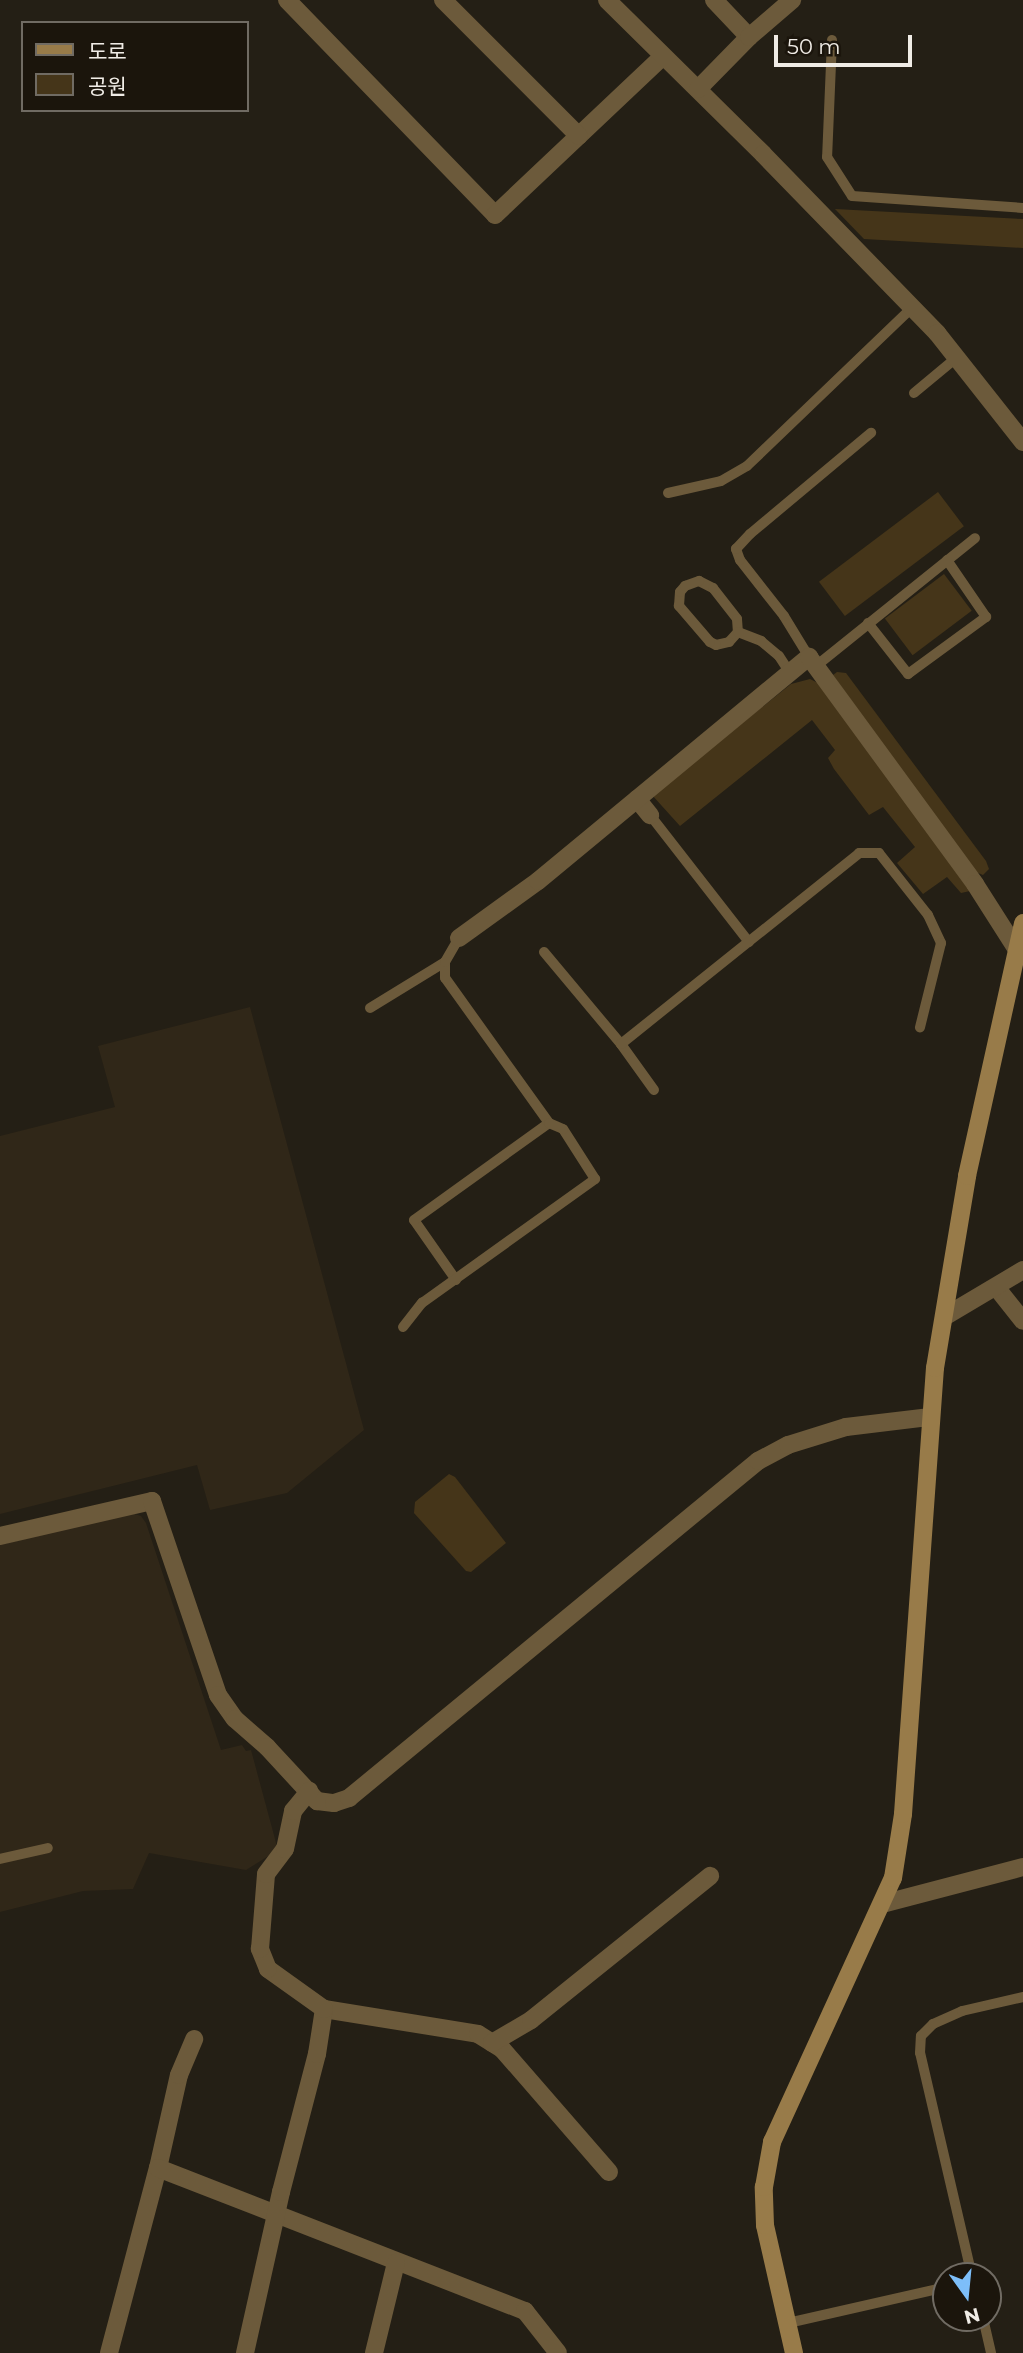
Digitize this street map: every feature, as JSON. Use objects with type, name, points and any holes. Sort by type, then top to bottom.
[{"type":"street","points":[[287,0],[495,215],[662,57]]},
{"type":"street","points":[[443,0],[579,136]]},
{"type":"street","points":[[607,0],[912,308],[1023,442]]},
{"type":"street","points":[[714,0],[749,37]]},
{"type":"street","points":[[698,89],[749,37],[792,0]]},
{"type":"street","points":[[459,938],[538,881],[790,673],[813,662],[975,884],[1017,950]]},
{"type":"street","points":[[637,799],[650,815]]},
{"type":"street","points":[[794,2353],[765,2225],[764,2187],[772,2142],[893,1878],[903,1814],[930,1417],[967,1176],[1023,923]]},
{"type":"street","points":[[944,1317],[1023,1270]]},
{"type":"street","points":[[996,1287],[1023,1321]]},
{"type":"street","points":[[0,1536],[152,1501],[218,1695],[235,1719],[317,1801],[334,1803],[349,1798],[758,1461],[788,1445],[846,1427],[930,1417]]},
{"type":"street","points":[[309,1791],[293,1811],[285,1849],[266,1874],[260,1950],[268,1969],[324,2008],[478,2034],[502,2049],[609,2172]]},
{"type":"street","points":[[882,1904],[1023,1867]]},
{"type":"street","points":[[492,2043],[531,2020],[710,1876]]},
{"type":"street","points":[[245,2353],[317,2054],[324,2008]]},
{"type":"street","points":[[109,2353],[158,2168],[179,2075],[194,2039]]},
{"type":"street","points":[[158,2168],[277,2213],[396,2263],[525,2311],[558,2353]]},
{"type":"street","points":[[374,2353],[396,2263]]},
{"type":"lane","points":[[832,40],[827,157],[852,196],[1023,208]]},
{"type":"lane","points":[[668,493],[721,481],[747,466],[912,308]]},
{"type":"lane","points":[[914,393],[956,358]]},
{"type":"lane","points":[[871,433],[750,534],[736,549],[740,560],[784,616],[813,662],[868,623],[975,538]]},
{"type":"lane","points":[[868,623],[908,674],[986,617],[947,559]]},
{"type":"lane","points":[[699,581],[713,588],[737,619],[738,632],[723,645],[716,645],[704,638],[679,606],[680,592],[685,586],[699,581]]},
{"type":"lane","points":[[738,632],[761,641],[779,656],[790,673]]},
{"type":"lane","points":[[650,815],[749,942]]},
{"type":"lane","points":[[621,1044],[859,853],[879,853],[928,915],[940,943],[920,1027]]},
{"type":"lane","points":[[370,1008],[445,962],[459,938]]},
{"type":"lane","points":[[544,952],[621,1044],[654,1090]]},
{"type":"lane","points":[[403,1327],[422,1303],[595,1179],[563,1129],[549,1123],[445,978],[445,962]]},
{"type":"lane","points":[[456,1280],[414,1220],[549,1123]]},
{"type":"lane","points":[[0,1858],[48,1848]]},
{"type":"lane","points":[[969,2262],[920,2053],[921,2036],[933,2024],[962,2011],[1023,1997]]},
{"type":"lane","points":[[788,2323],[932,2290]]},
{"type":"lane","points":[[986,2332],[991,2353]]},
{"type":"shaded area","points":[[250,1007],[364,1430],[287,1493],[210,1510],[197,1465],[0,1514],[0,1136],[115,1107],[98,1046]]},
{"type":"shaded area","points":[[131,1513],[141,1516],[146,1523],[221,1750],[242,1745],[246,1751],[251,1750],[278,1850],[246,1870],[149,1853],[133,1889],[83,1891],[0,1912],[0,1545]]},
{"type":"green space","points":[[835,209],[1023,219],[1023,248],[864,239]]},
{"type":"green space","points":[[938,492],[964,526],[845,616],[819,582]]},
{"type":"green space","points":[[944,574],[972,611],[913,655],[885,619]]},
{"type":"green space","points":[[837,672],[846,673],[986,861],[989,869],[983,875],[973,871],[833,675]]},
{"type":"green space","points":[[810,679],[820,684],[970,891],[961,893],[947,877],[923,894],[897,863],[915,847],[883,807],[869,815],[834,769],[828,758],[835,750],[812,720],[680,826],[652,795],[791,684]]},
{"type":"green space","points":[[449,1474],[455,1477],[506,1543],[471,1572],[466,1571],[414,1513],[415,1502]]}]
